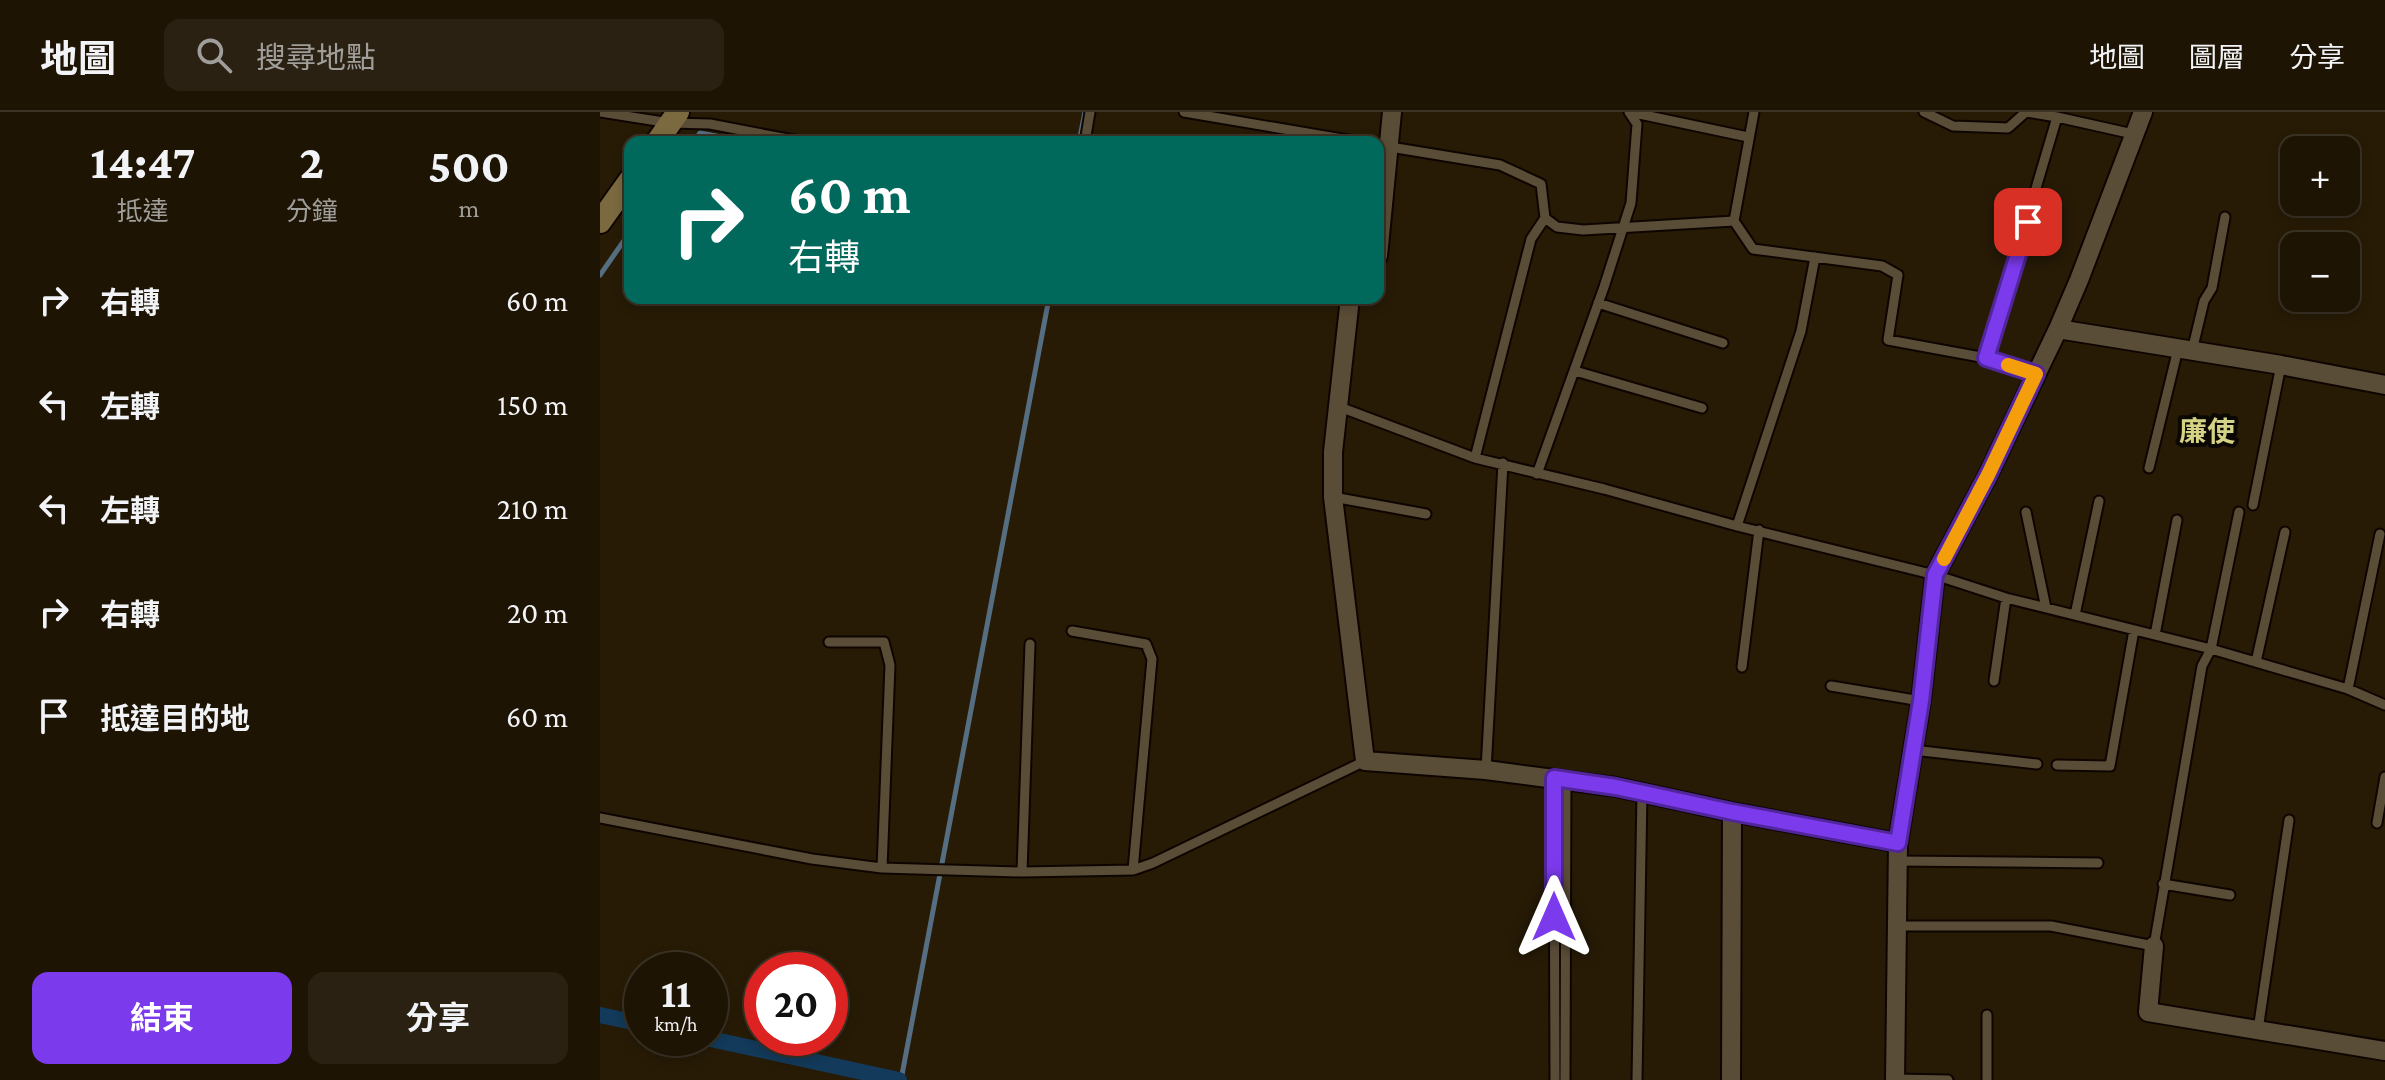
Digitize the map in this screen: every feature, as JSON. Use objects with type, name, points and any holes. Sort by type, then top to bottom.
[{"type":"main road","points":[[661,136],[674,117]]},
{"type":"main road","points":[[600,222],[624,188]]},
{"type":"street","points":[[1384,142],[1392,112]]},
{"type":"street","points":[[1895,1079],[1897,852],[1921,701],[1935,575],[1988,475],[2058,329],[2143,112]]},
{"type":"street","points":[[1349,304],[1337,406],[1333,497],[1365,761],[1486,770],[1642,793],[1897,852]]},
{"type":"street","points":[[2058,329],[2384,381]]},
{"type":"street","points":[[1731,1080],[1732,812]]},
{"type":"street","points":[[2154,946],[2148,1012],[2385,1051]]},
{"type":"lane","points":[[600,112],[674,117],[773,136]]},
{"type":"lane","points":[[1086,136],[1090,112]]},
{"type":"lane","points":[[1184,112],[1325,136]]},
{"type":"lane","points":[[1629,112],[1748,137]]},
{"type":"lane","points":[[1537,474],[1631,203],[1637,124],[1629,112]]},
{"type":"lane","points":[[1754,112],[1734,221],[1753,249],[1882,266],[1898,275],[1888,340],[1986,358],[2036,374]]},
{"type":"lane","points":[[1924,112],[1953,126],[2008,128],[2026,112],[2133,134]]},
{"type":"lane","points":[[1986,358],[2057,117]]},
{"type":"lane","points":[[1384,146],[1500,165],[1541,184],[1545,218],[1531,239],[1475,458]]},
{"type":"lane","points":[[2149,468],[2185,350],[2212,288],[2225,217]]},
{"type":"lane","points":[[1545,218],[1557,227],[1583,230],[1734,221]]},
{"type":"lane","points":[[1737,526],[1801,331],[1815,257]]},
{"type":"lane","points":[[1598,303],[1723,343]]},
{"type":"lane","points":[[2253,505],[2281,365]]},
{"type":"lane","points":[[1575,371],[1702,408]]},
{"type":"lane","points":[[1337,406],[1475,458],[2211,649],[2348,689],[2385,705]]},
{"type":"lane","points":[[1486,770],[1503,463]]},
{"type":"lane","points":[[1333,497],[1426,514]]},
{"type":"lane","points":[[2075,615],[2099,501]]},
{"type":"lane","points":[[2026,512],[2046,608]]},
{"type":"lane","points":[[1896,926],[2051,926],[2154,946],[2202,666],[2211,649],[2239,512]]},
{"type":"lane","points":[[2155,635],[2177,520]]},
{"type":"lane","points":[[1742,667],[1759,530]]},
{"type":"lane","points":[[2256,662],[2285,532]]},
{"type":"lane","points":[[2348,689],[2380,534]]},
{"type":"lane","points":[[1994,681],[2006,598]]},
{"type":"lane","points":[[2057,765],[2110,766],[2134,630]]},
{"type":"lane","points":[[1072,631],[1146,644],[1152,659],[1133,870]]},
{"type":"lane","points":[[829,642],[884,642],[890,665],[882,868]]},
{"type":"lane","points":[[1022,872],[1030,644]]},
{"type":"lane","points":[[1831,686],[1921,701]]},
{"type":"lane","points":[[1912,750],[2037,764]]},
{"type":"lane","points":[[600,818],[812,859],[882,868],[1022,872],[1133,870],[1365,761]]},
{"type":"lane","points":[[2377,823],[2385,777]]},
{"type":"lane","points":[[1555,1080],[1560,779]]},
{"type":"lane","points":[[1560,779],[1565,1080]]},
{"type":"lane","points":[[1637,1080],[1642,793]]},
{"type":"lane","points":[[2258,1030],[2289,820]]},
{"type":"lane","points":[[1897,852],[2098,863]]},
{"type":"lane","points":[[2163,884],[2230,895]]},
{"type":"lane","points":[[1987,1015],[1987,1080]]},
{"type":"lane","points":[[1895,1079],[1948,1080]]},
{"type":"waterway","points":[[1080,136],[1085,112]]},
{"type":"waterway","points":[[698,136],[700,133],[716,136]]},
{"type":"waterway","points":[[600,275],[624,241]]},
{"type":"waterway","points":[[901,1080],[1048,304]]},
{"type":"waterway","points":[[600,1015],[624,1020]]},
{"type":"waterway","points":[[728,1043],[899,1080]]},
{"type":"slow traffic","points":[[1944,559],[2036,374],[2008,365]]},
{"type":"district","name":"廉使","points":[[2207,431]]},
{"type":"route","points":[[1554,917],[1554,778],[1616,787],[1898,843],[1921,701],[1935,575],[1988,475],[2036,374],[1986,358],[2028,222]]}]
